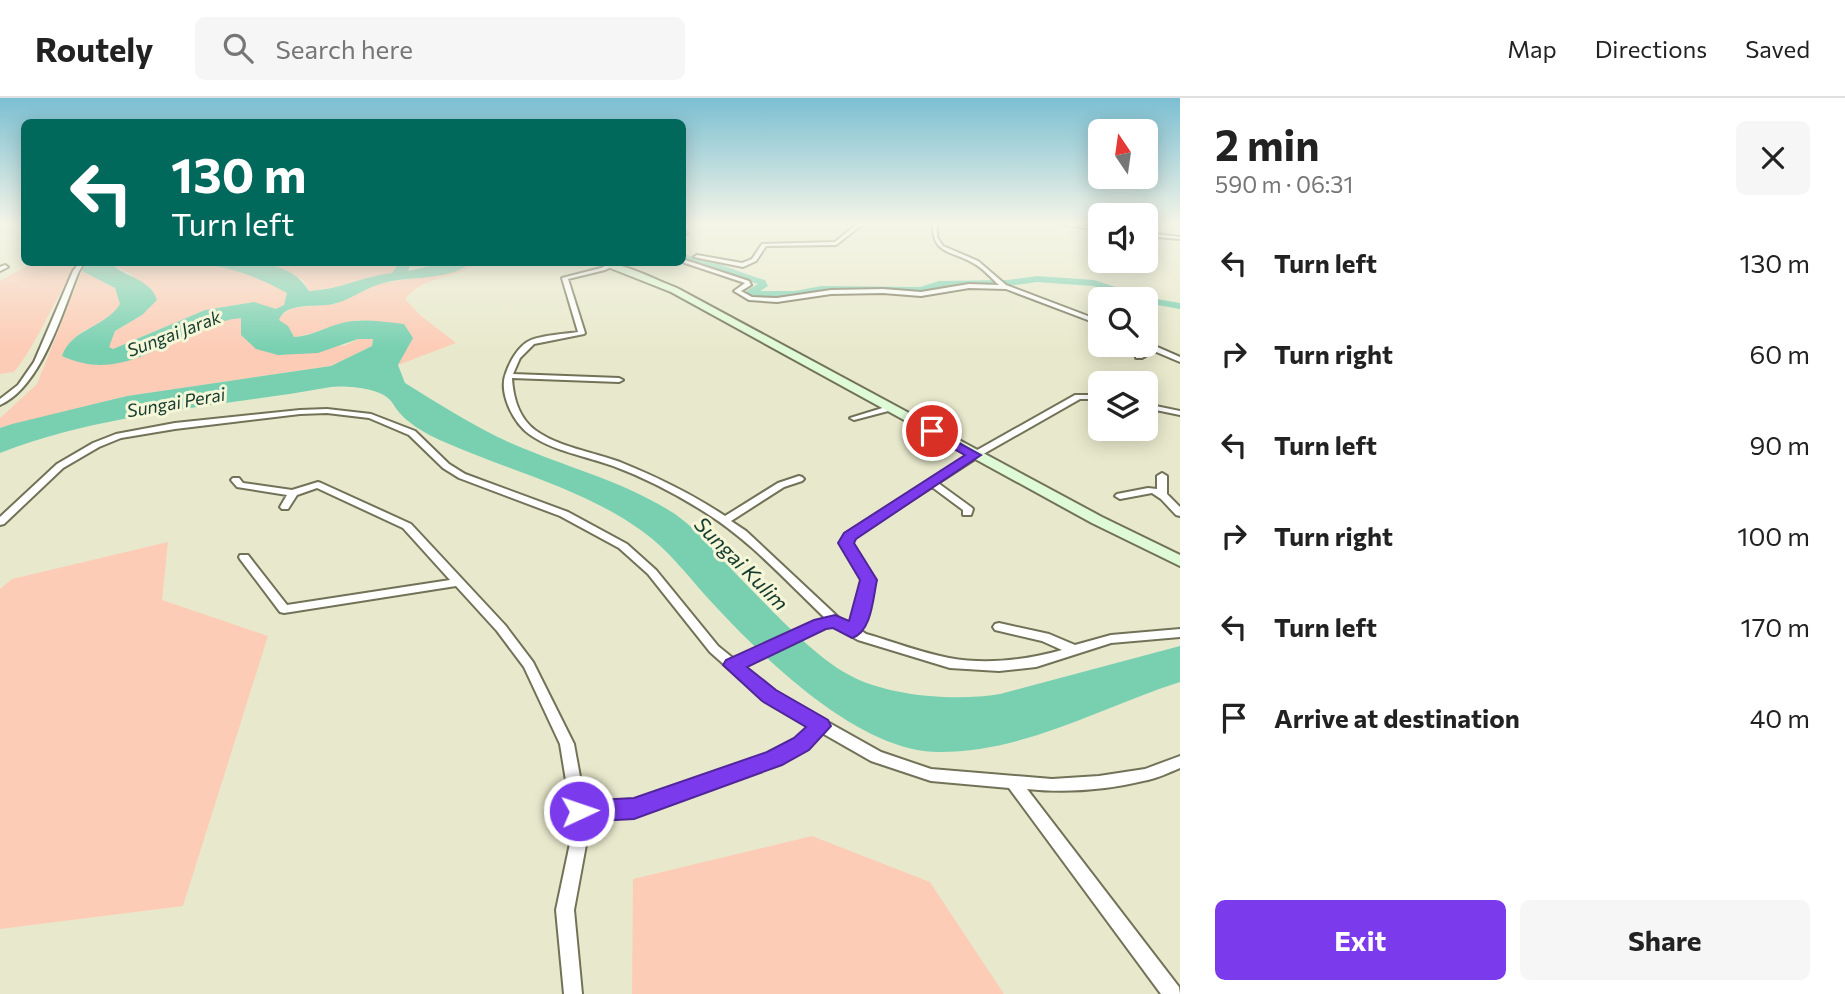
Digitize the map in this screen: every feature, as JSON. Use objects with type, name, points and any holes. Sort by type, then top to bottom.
[{"type":"street","points":[[705,265],[723,276],[747,282],[748,284],[737,291],[756,300],[798,299],[831,292],[883,291],[921,294],[969,286],[1005,286]]},
{"type":"street","points":[[978,265],[1005,286],[1088,318]]},
{"type":"street","points":[[0,403],[21,387],[38,362],[79,266]]},
{"type":"street","points":[[607,266],[566,276],[582,333],[527,344],[508,376],[509,397],[519,418],[530,431],[547,441],[616,464],[668,486],[742,533],[835,621],[862,637],[902,650],[950,663],[999,666],[1036,662],[1111,639],[1180,633]]},
{"type":"street","points":[[620,266],[674,290],[975,455],[1180,561]]},
{"type":"street","points":[[1036,309],[1050,302]]},
{"type":"street","points":[[1158,350],[1180,360]]},
{"type":"street","points":[[508,376],[619,380]]},
{"type":"street","points":[[852,631],[858,624],[869,580],[846,543],[849,536],[975,455],[1078,397],[1088,397]]},
{"type":"street","points":[[854,418],[889,408]]},
{"type":"street","points":[[1158,408],[1180,413]]},
{"type":"street","points":[[0,522],[60,466],[119,436],[175,426],[300,412],[327,411],[371,416],[412,433],[446,466],[462,476],[564,514],[623,546],[652,572],[714,649],[769,696],[876,757],[931,775],[1052,785],[1145,775],[1180,762]]},
{"type":"street","points":[[1162,476],[1162,494]]},
{"type":"street","points":[[724,520],[771,490],[799,479]]},
{"type":"street","points":[[236,480],[240,485],[293,493],[318,485],[334,490],[407,526],[501,628],[533,674],[567,744],[579,811],[580,834],[565,910],[573,994]]},
{"type":"street","points":[[933,483],[964,504],[968,509],[967,513]]},
{"type":"street","points":[[1120,496],[1143,489],[1162,494],[1180,513]]},
{"type":"street","points":[[285,507],[293,493]]},
{"type":"street","points":[[244,557],[284,609],[459,582]]},
{"type":"street","points":[[733,665],[750,660],[821,625],[835,621]]},
{"type":"street","points":[[999,626],[1045,637],[1072,649]]},
{"type":"street","points":[[579,811],[634,808],[774,758],[802,744],[821,726]]},
{"type":"street","points":[[1013,782],[1172,994]]},
{"type":"shaded area","points":[[27,266],[77,266],[24,359],[14,372],[0,374],[0,281]]},
{"type":"shaded area","points":[[115,266],[217,266],[255,277],[288,293],[284,305],[276,310],[253,302],[205,310],[113,349],[108,347],[115,331],[142,315],[132,274]]},
{"type":"shaded area","points":[[268,266],[397,266],[392,273],[330,288],[309,291],[303,280]]},
{"type":"shaded area","points":[[473,266],[420,286],[405,299],[420,315],[456,343],[398,365],[412,338],[386,326],[370,321],[351,321],[293,337],[279,320],[281,315],[292,308],[335,304],[378,284]]},
{"type":"shaded area","points":[[82,271],[115,288],[120,304],[113,315],[80,333],[62,356],[172,345],[197,329],[241,317],[241,335],[344,346],[358,339],[373,339],[372,346],[331,366],[127,396],[0,428],[0,418],[37,384]]},
{"type":"shaded area","points":[[168,542],[162,600],[268,636],[183,906],[0,929],[0,589],[12,579]]},
{"type":"shaded area","points":[[812,836],[930,882],[1004,994],[632,994],[633,879]]},
{"type":"water","points":[[85,266],[114,266],[144,283],[157,300],[142,315],[115,331],[109,347],[113,349],[205,310],[254,302],[276,309],[284,305],[287,293],[243,273],[215,266],[275,266],[299,279],[309,291],[392,273],[397,266],[410,266],[408,271],[430,266],[466,266],[438,276],[377,285],[333,304],[302,306],[288,310],[279,320],[288,326],[294,337],[357,321],[404,324],[413,338],[398,365],[405,383],[494,435],[620,485],[675,514],[701,536],[809,646],[855,678],[888,690],[926,696],[983,696],[1000,694],[1180,646],[1180,682],[1061,727],[1000,745],[937,752],[906,747],[873,735],[841,717],[810,694],[752,643],[668,553],[620,516],[572,492],[430,435],[405,419],[386,397],[363,388],[331,387],[122,419],[40,439],[0,453],[0,428],[12,424],[127,396],[331,366],[372,346],[373,339],[358,339],[318,353],[278,355],[256,349],[241,335],[241,318],[196,331],[132,360],[87,364],[62,356],[73,339],[106,318],[120,304],[115,288],[82,271]]},
{"type":"waterway","points":[[712,265],[725,272],[762,282],[763,286],[751,291],[760,294],[795,294],[821,289],[921,290],[939,284],[1008,283],[1037,279],[1094,283],[1106,287]]},
{"type":"waterway","points":[[1158,302],[1180,306]]},
{"type":"route","points":[[579,811],[634,808],[774,758],[802,744],[821,726],[769,696],[733,665],[750,660],[821,625],[835,621],[852,631],[858,624],[869,580],[846,543],[849,536],[975,455],[932,431]]},
{"type":"water label","name":"Sungai Jarak","points":[[174,334]]},
{"type":"water label","name":"Sungai Perai","points":[[176,403]]},
{"type":"water label","name":"Sungai Kulim","points":[[741,564]]}]
